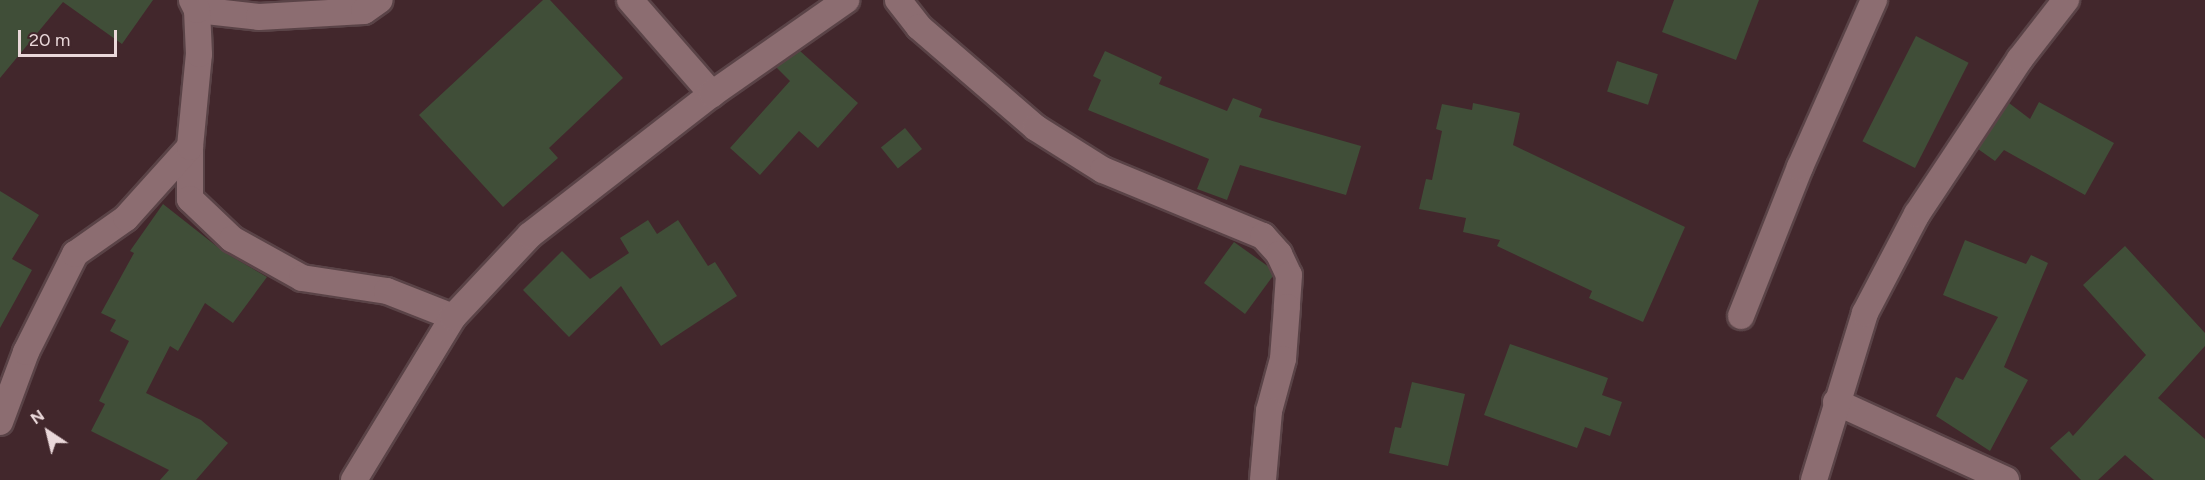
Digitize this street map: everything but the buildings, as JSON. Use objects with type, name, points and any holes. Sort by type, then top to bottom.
[{"type":"street","points":[[380,0],[364,11],[259,17],[194,5],[197,97],[190,147],[190,199],[232,240],[302,278],[387,291],[453,317]]},
{"type":"street","points":[[630,0],[712,94]]},
{"type":"street","points":[[354,480],[453,317],[530,235],[712,94],[846,0]]},
{"type":"street","points":[[898,0],[919,27],[1036,128],[1103,170],[1263,236],[1279,254],[1289,275],[1287,307],[1283,359],[1269,411],[1263,480]]},
{"type":"street","points":[[1742,316],[1800,167],[1874,0]]},
{"type":"street","points":[[1814,480],[1865,313],[1917,214],[2020,59],[2066,0]]},
{"type":"street","points":[[0,422],[26,352],[75,254],[126,218],[190,147]]},
{"type":"street","points":[[1836,402],[2006,480]]}]
